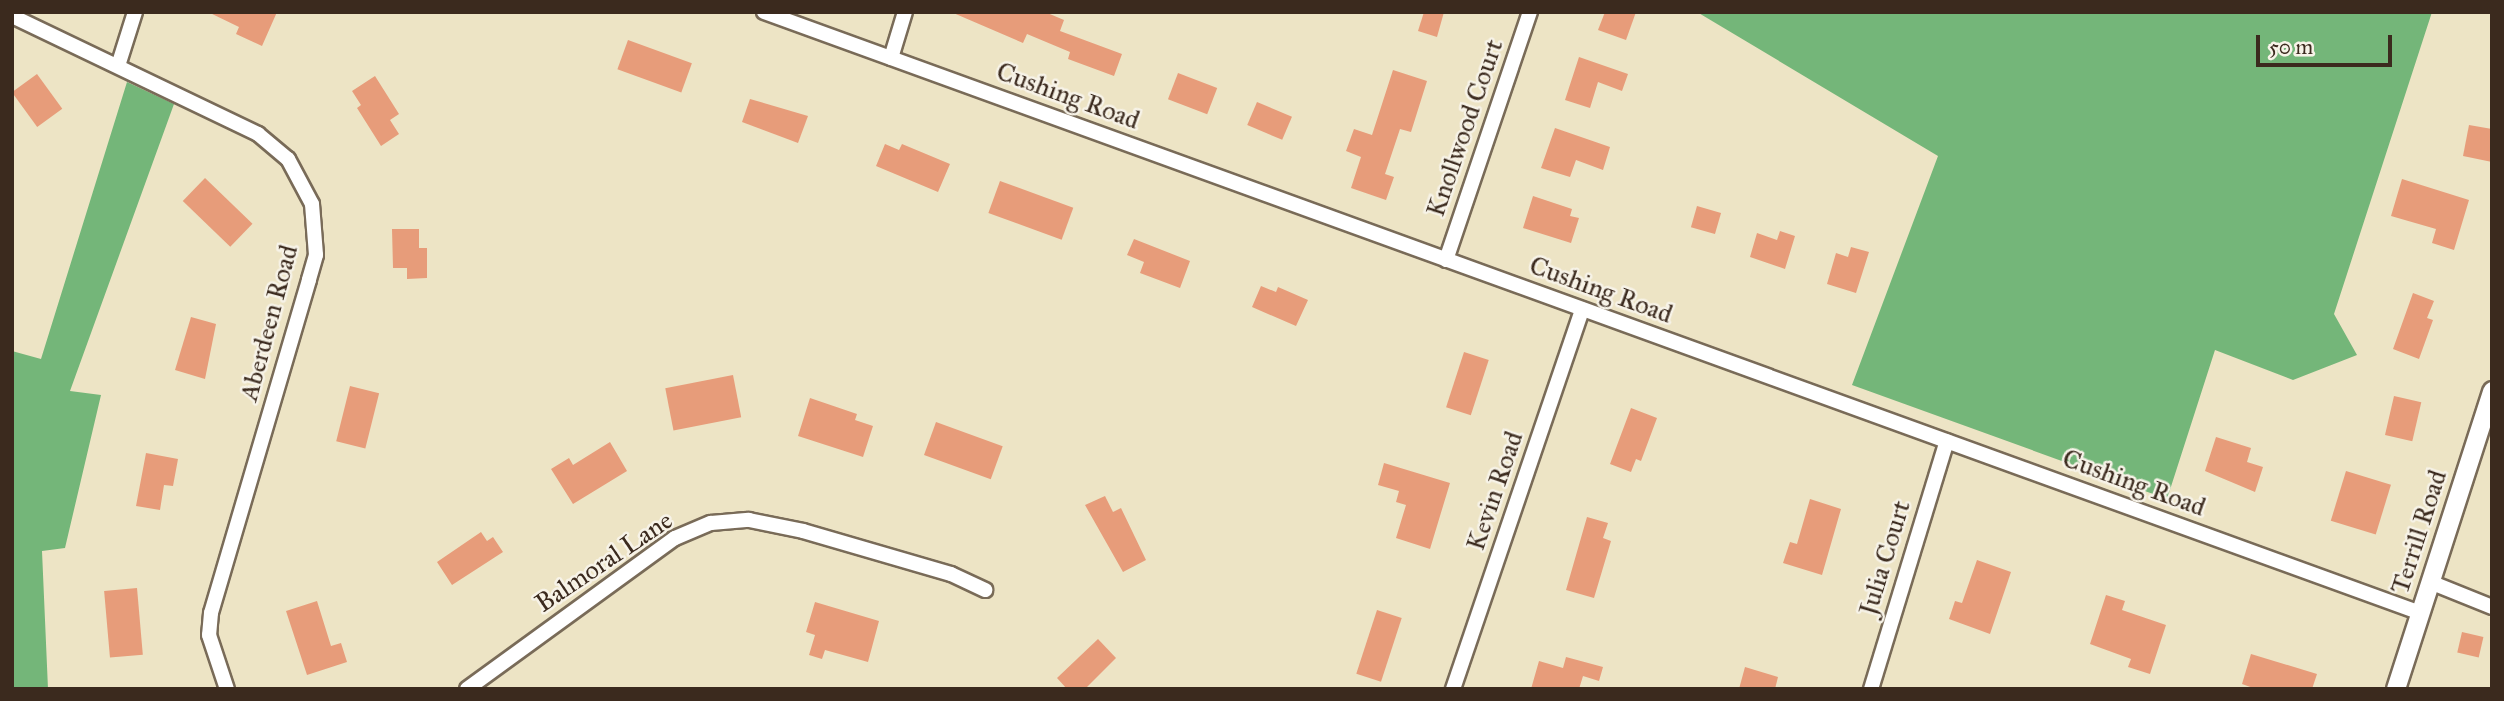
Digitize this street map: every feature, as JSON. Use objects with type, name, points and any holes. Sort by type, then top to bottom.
[{"type":"street","points":[[118,66],[135,12]]},
{"type":"street","name":"Cushing Road","points":[[764,12],[2421,613]]},
{"type":"street","points":[[891,58],[905,12]]},
{"type":"street","name":"Knollwood Court","points":[[1446,260],[1531,12]]},
{"type":"street","name":"Aberdeen Road","points":[[12,16],[269,141],[288,159],[308,192],[316,229],[309,280],[211,613],[209,635],[227,689]]},
{"type":"street","name":"Kevin Road","points":[[1453,689],[1582,309]]},
{"type":"street","name":"Terrill Road","points":[[2396,689],[2492,391]]},
{"type":"street","name":"Julia Court","points":[[1871,689],[1947,441]]},
{"type":"street","name":"Balmoral Lane","points":[[467,689],[675,538],[711,523],[749,520],[803,531],[951,574],[985,590]]},
{"type":"street","points":[[2430,582],[2492,607]]},
{"type":"green space","points":[[1697,12],[2432,12],[2334,314],[2357,355],[2293,380],[2215,350],[2167,499],[1852,385],[1938,156]]},
{"type":"green space","points":[[127,82],[174,104],[70,391],[101,395],[65,548],[42,551],[48,689],[12,689],[12,351],[41,359]]},
{"type":"building","points":[[208,12],[277,12],[262,46],[236,34],[239,27]]},
{"type":"building","points":[[951,12],[1045,12],[1064,20],[1060,31],[1122,54],[1114,76],[1068,59],[1070,52],[1027,34],[1023,43]]},
{"type":"building","points":[[1424,12],[1444,12],[1437,37],[1418,31]]},
{"type":"building","points":[[1605,12],[1636,12],[1626,40],[1598,30]]},
{"type":"building","points":[[628,40],[692,63],[681,92],[617,69]]},
{"type":"building","points":[[1579,57],[1628,74],[1622,91],[1598,82],[1590,108],[1565,100]]},
{"type":"building","points":[[1393,70],[1427,81],[1411,132],[1400,129],[1385,174],[1394,177],[1386,200],[1351,188],[1361,157],[1346,151],[1354,129],[1372,135]]},
{"type":"building","points":[[1178,73],[1217,88],[1207,114],[1168,99]]},
{"type":"building","points":[[37,74],[62,109],[37,127],[12,92]]},
{"type":"building","points":[[375,76],[399,114],[390,120],[399,134],[381,146],[357,108],[361,105],[352,91]]},
{"type":"building","points":[[750,99],[808,116],[798,143],[742,122]]},
{"type":"building","points":[[1257,102],[1292,117],[1282,140],[1247,125]]},
{"type":"building","points":[[2469,125],[2492,129],[2492,162],[2463,156]]},
{"type":"building","points":[[1555,128],[1610,147],[1603,170],[1576,160],[1570,177],[1541,168]]},
{"type":"building","points":[[885,144],[899,150],[902,144],[950,164],[938,192],[876,166]]},
{"type":"building","points":[[205,178],[252,224],[230,247],[183,201]]},
{"type":"building","points":[[2402,179],[2469,200],[2454,250],[2432,243],[2436,229],[2391,216]]},
{"type":"building","points":[[1000,181],[1073,208],[1062,240],[988,213]]},
{"type":"building","points":[[1533,196],[1572,209],[1570,216],[1579,218],[1571,243],[1523,228]]},
{"type":"building","points":[[1697,206],[1721,213],[1715,234],[1691,227]]},
{"type":"building","points":[[392,229],[419,229],[419,248],[427,248],[427,278],[407,279],[407,268],[393,268]]},
{"type":"building","points":[[1780,231],[1795,236],[1785,269],[1750,257],[1757,233],[1777,240]]},
{"type":"building","points":[[1134,239],[1190,261],[1180,288],[1140,273],[1144,262],[1127,255]]},
{"type":"building","points":[[1851,247],[1869,252],[1856,293],[1827,284],[1836,253],[1848,257]]},
{"type":"building","points":[[1261,286],[1276,292],[1278,287],[1308,300],[1296,326],[1252,307]]},
{"type":"building","points":[[2413,293],[2434,301],[2427,318],[2433,320],[2419,359],[2393,349]]},
{"type":"building","points":[[191,317],[216,324],[205,379],[175,370]]},
{"type":"building","points":[[1464,352],[1489,360],[1471,415],[1446,407]]},
{"type":"building","points":[[733,375],[741,417],[673,430],[665,388]]},
{"type":"building","points":[[350,386],[379,393],[365,449],[336,441]]},
{"type":"building","points":[[2394,396],[2421,402],[2412,441],[2385,435]]},
{"type":"building","points":[[810,398],[857,414],[855,420],[873,426],[863,457],[798,436]]},
{"type":"building","points":[[1631,408],[1657,418],[1641,461],[1636,459],[1631,472],[1610,464]]},
{"type":"building","points":[[936,422],[1003,446],[991,479],[924,455]]},
{"type":"building","points":[[2216,437],[2251,448],[2247,462],[2263,467],[2255,492],[2205,471]]},
{"type":"building","points":[[610,442],[627,471],[573,504],[551,469],[569,458],[573,465]]},
{"type":"building","points":[[146,453],[178,459],[173,486],[164,485],[160,510],[136,506]]},
{"type":"building","points":[[1384,463],[1450,483],[1430,549],[1396,538],[1406,505],[1396,502],[1399,491],[1378,485]]},
{"type":"building","points":[[2346,471],[2391,485],[2376,534],[2331,521]]},
{"type":"building","points":[[1105,496],[1113,512],[1121,508],[1146,560],[1123,572],[1085,505]]},
{"type":"building","points":[[1810,499],[1841,509],[1822,575],[1783,563],[1790,542],[1797,544]]},
{"type":"building","points":[[1587,517],[1608,523],[1603,538],[1611,541],[1594,598],[1566,590]]},
{"type":"building","points":[[481,532],[487,541],[493,537],[503,552],[452,585],[437,562]]},
{"type":"building","points":[[1977,560],[2011,572],[1990,634],[1949,619],[1955,601],[1962,603]]},
{"type":"building","points":[[137,588],[143,655],[110,658],[104,591]]},
{"type":"building","points":[[2106,595],[2125,601],[2122,610],[2166,625],[2150,674],[2128,667],[2131,659],[2090,644]]},
{"type":"building","points":[[317,601],[331,646],[341,643],[347,662],[307,675],[286,611]]},
{"type":"building","points":[[815,602],[879,621],[868,662],[825,650],[822,659],[809,655],[815,635],[806,632]]},
{"type":"building","points":[[1377,610],[1402,618],[1381,682],[1356,674]]},
{"type":"building","points":[[2462,632],[2483,637],[2479,657],[2457,652]]},
{"type":"building","points":[[1098,639],[1116,658],[1085,689],[1067,689],[1057,678]]},
{"type":"building","points":[[2251,654],[2317,674],[2312,689],[2256,689],[2242,684]]},
{"type":"building","points":[[1566,657],[1603,667],[1599,681],[1583,676],[1579,689],[1531,689],[1539,661],[1563,668]]},
{"type":"building","points":[[1745,667],[1778,677],[1775,689],[1739,689]]}]
